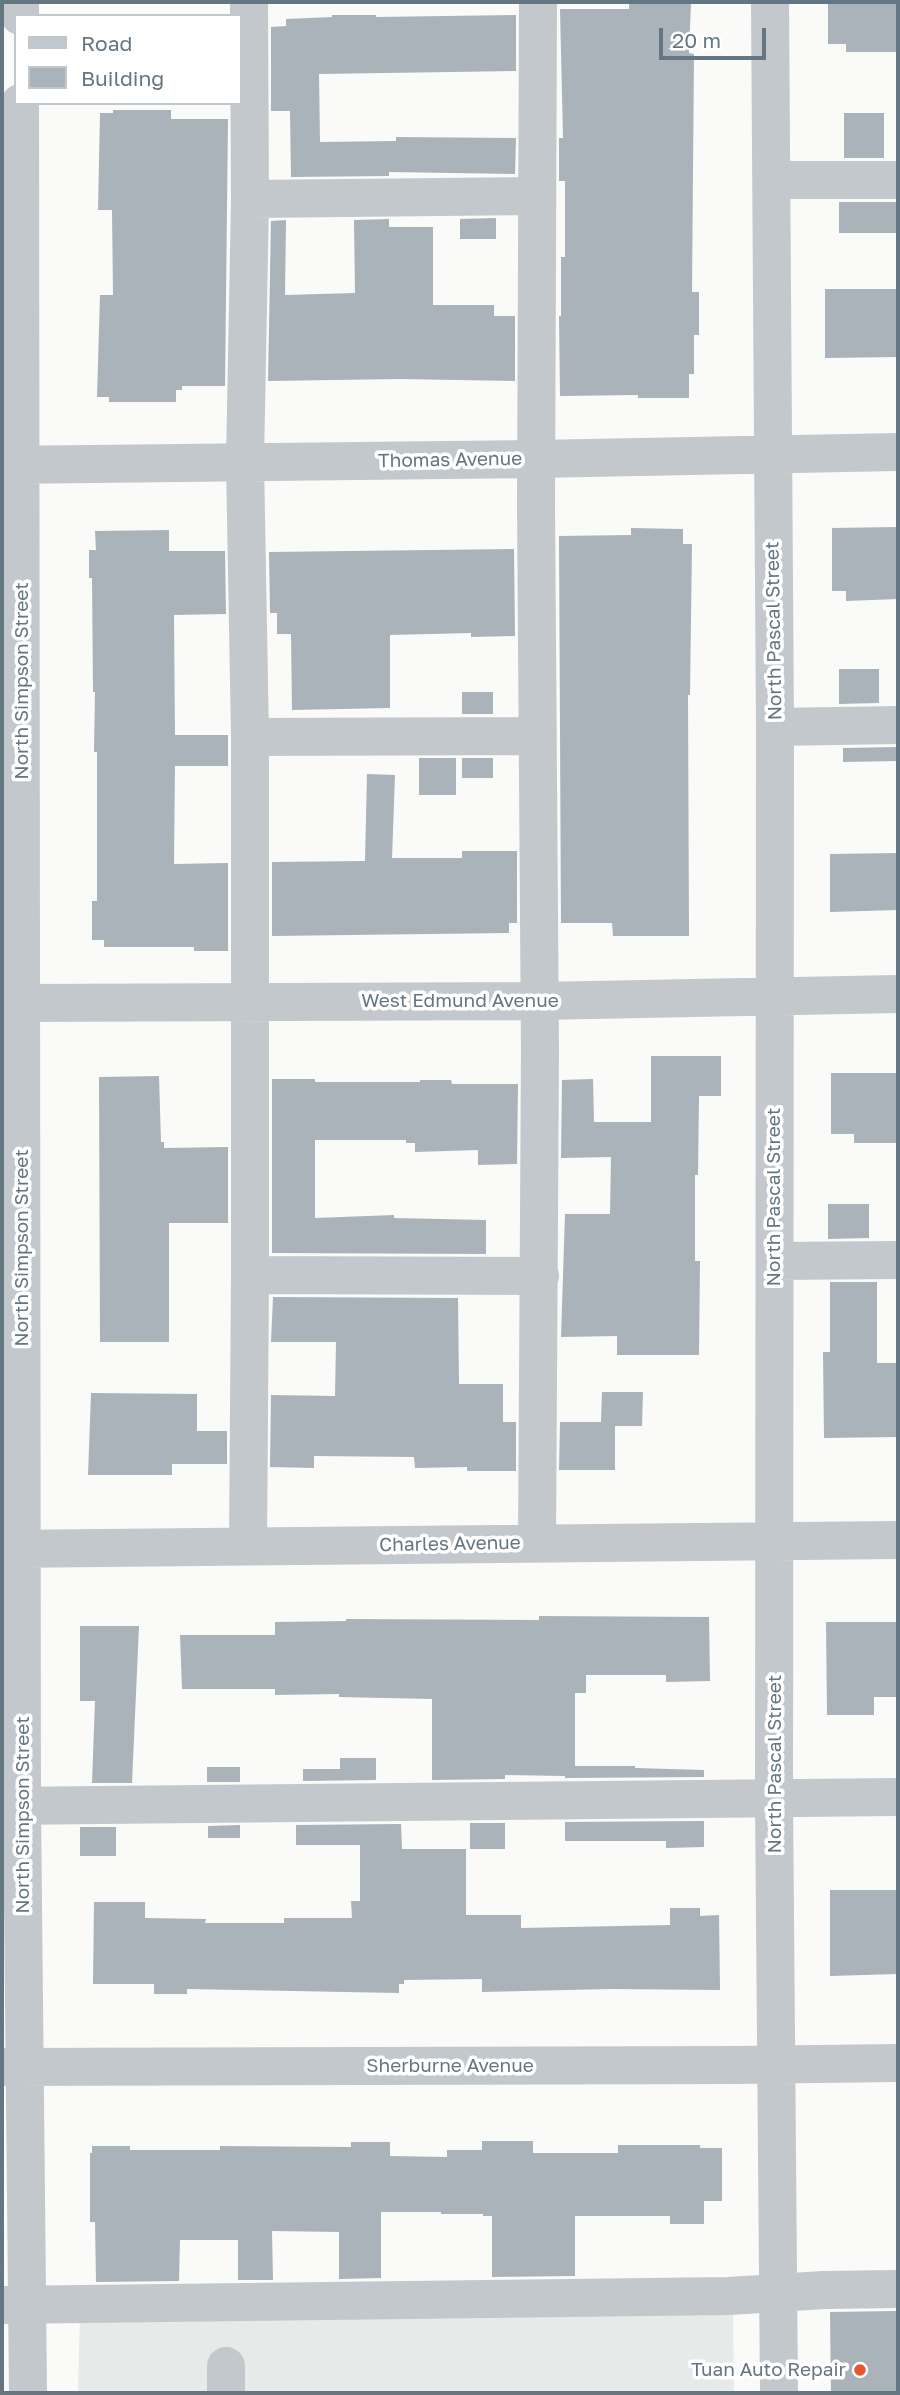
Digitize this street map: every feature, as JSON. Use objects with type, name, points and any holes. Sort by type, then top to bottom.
[{"type":"street","points":[[247,1546],[250,1275],[250,737],[245,462],[250,199],[248,2]]},
{"type":"street","points":[[537,1544],[540,1276],[536,459],[538,2]]},
{"type":"street","name":"North Pascal Street","points":[[770,2],[775,727],[775,2065],[779,2393]]},
{"type":"street","name":"North Simpson Street","points":[[20,105],[12,465],[22,1003],[12,1276],[12,1806],[15,2305],[28,2393]]},
{"type":"street","points":[[772,180],[898,180]]},
{"type":"street","points":[[250,199],[536,196]]},
{"type":"street","name":"Thomas Avenue","points":[[12,465],[898,452]]},
{"type":"street","points":[[775,727],[898,725]]},
{"type":"street","points":[[250,737],[537,736]]},
{"type":"street","name":"West Edmund Avenue","points":[[22,1003],[540,1001],[898,994]]},
{"type":"street","points":[[775,1261],[898,1260]]},
{"type":"street","points":[[250,1275],[540,1276]]},
{"type":"street","name":"Charles Avenue","points":[[12,1548],[898,1540]]},
{"type":"street","points":[[12,1806],[898,1797]]},
{"type":"street","name":"Sherburne Avenue","points":[[14,2067],[898,2063]]},
{"type":"street","points":[[15,2305],[729,2296],[898,2289]]},
{"type":"shaded area","points":[[733,2308],[734,2393],[78,2393],[80,2311]]},
{"type":"building","points":[[629,2],[691,2],[689,53],[694,54],[692,292],[699,292],[699,335],[694,335],[694,374],[689,374],[689,398],[638,398],[638,395],[560,396],[559,316],[561,257],[565,257],[565,181],[559,181],[559,138],[563,138],[560,9],[629,9]]},
{"type":"building","points":[[828,2],[898,2],[898,52],[846,52],[846,44],[828,44]]},
{"type":"building","points":[[332,15],[516,15],[516,71],[319,74],[320,142],[396,141],[396,137],[516,138],[515,174],[389,172],[389,176],[291,177],[290,111],[271,111],[271,27],[286,26],[286,19]]},
{"type":"building","points":[[113,110],[171,110],[171,119],[228,119],[225,386],[182,386],[182,390],[176,390],[176,402],[109,402],[109,397],[97,397],[100,295],[113,295],[112,210],[98,210],[100,113],[113,113]]},
{"type":"building","points":[[844,113],[884,113],[884,158],[844,158]]},
{"type":"building","points":[[839,202],[898,202],[898,233],[839,233]]},
{"type":"building","points":[[496,218],[496,239],[460,239],[460,219]]},
{"type":"building","points":[[389,219],[389,227],[433,227],[433,305],[494,305],[494,316],[515,316],[515,381],[268,381],[271,221],[286,220],[285,295],[355,293],[354,220]]},
{"type":"building","points":[[825,289],[898,289],[898,357],[825,358]]},
{"type":"building","points":[[898,527],[898,599],[846,601],[846,591],[832,591],[832,528]]},
{"type":"building","points":[[631,528],[683,529],[683,544],[692,544],[688,695],[689,936],[613,936],[612,923],[561,923],[559,536],[631,535]]},
{"type":"building","points":[[169,530],[169,551],[225,551],[226,614],[174,615],[175,735],[228,735],[228,766],[175,766],[174,864],[228,863],[228,951],[194,951],[194,947],[104,947],[104,940],[92,940],[92,901],[97,901],[97,752],[94,752],[95,692],[89,550],[96,550],[95,531]]},
{"type":"building","points":[[514,549],[515,636],[471,637],[471,633],[390,635],[390,708],[292,710],[291,634],[277,634],[277,613],[270,613],[269,552]]},
{"type":"building","points":[[839,669],[879,669],[879,703],[839,704]]},
{"type":"building","points":[[462,692],[493,692],[493,714],[462,714]]},
{"type":"building","points":[[898,747],[898,761],[843,762],[843,748]]},
{"type":"building","points":[[419,758],[456,758],[456,795],[419,795]]},
{"type":"building","points":[[462,758],[493,758],[493,778],[462,778]]},
{"type":"building","points":[[367,774],[395,775],[392,858],[462,858],[462,851],[517,851],[517,923],[509,923],[509,933],[272,936],[272,862],[365,861]]},
{"type":"building","points":[[898,853],[898,910],[830,912],[830,854]]},
{"type":"building","points":[[651,1056],[721,1056],[721,1096],[699,1096],[695,1261],[700,1261],[699,1355],[617,1355],[617,1336],[561,1337],[565,1214],[610,1214],[611,1157],[561,1158],[562,1080],[593,1079],[594,1122],[651,1122]]},
{"type":"building","points":[[831,1073],[898,1073],[898,1143],[854,1143],[854,1134],[831,1134]]},
{"type":"building","points":[[159,1076],[161,1142],[164,1142],[164,1148],[228,1147],[228,1223],[169,1223],[169,1342],[100,1342],[99,1077]]},
{"type":"building","points":[[272,1079],[315,1079],[315,1082],[451,1080],[452,1084],[518,1084],[517,1164],[478,1165],[478,1150],[415,1152],[415,1143],[406,1143],[406,1140],[315,1140],[315,1218],[394,1215],[394,1218],[486,1220],[486,1254],[272,1253]]},
{"type":"building","points":[[828,1204],[869,1204],[869,1238],[828,1239]]},
{"type":"building","points":[[830,1282],[877,1282],[877,1363],[898,1363],[898,1437],[824,1438],[823,1352],[830,1352]]},
{"type":"building","points":[[273,1297],[458,1298],[459,1384],[503,1384],[503,1422],[516,1422],[516,1471],[467,1471],[467,1467],[415,1468],[414,1457],[314,1456],[314,1468],[270,1467],[271,1395],[335,1396],[336,1342],[271,1342]]},
{"type":"building","points":[[602,1392],[643,1392],[642,1426],[615,1426],[615,1470],[559,1470],[560,1422],[601,1422]]},
{"type":"building","points":[[91,1393],[197,1394],[197,1431],[227,1431],[227,1464],[172,1464],[172,1475],[88,1475]]},
{"type":"building","points":[[539,1616],[709,1617],[710,1681],[666,1682],[666,1675],[586,1675],[586,1693],[575,1693],[575,1766],[704,1770],[704,1777],[565,1778],[505,1775],[505,1779],[432,1780],[432,1699],[339,1697],[339,1694],[275,1695],[275,1689],[182,1689],[180,1635],[275,1635],[275,1622],[346,1619],[539,1620]]},
{"type":"building","points":[[826,1622],[898,1622],[898,1697],[874,1697],[874,1715],[827,1715]]},
{"type":"building","points":[[80,1626],[139,1626],[132,1783],[92,1783],[95,1701],[80,1701]]},
{"type":"building","points":[[340,1758],[376,1758],[376,1780],[303,1781],[303,1769],[340,1769]]},
{"type":"building","points":[[207,1767],[240,1767],[240,1782],[207,1782]]},
{"type":"building","points":[[704,1821],[704,1847],[666,1848],[666,1841],[565,1841],[565,1822]]},
{"type":"building","points":[[470,1823],[505,1823],[505,1849],[470,1849]]},
{"type":"building","points":[[401,1824],[402,1849],[466,1849],[466,1915],[521,1915],[521,1928],[670,1925],[670,1908],[700,1908],[700,1916],[719,1915],[720,1990],[482,1992],[482,1979],[404,1980],[404,1984],[399,1984],[399,1993],[187,1989],[187,1994],[154,1994],[154,1984],[93,1984],[94,1902],[145,1902],[145,1918],[206,1919],[205,1923],[284,1923],[284,1918],[352,1918],[351,1901],[360,1901],[360,1845],[296,1845],[296,1825]]},
{"type":"building","points":[[240,1825],[240,1838],[208,1838],[208,1826]]},
{"type":"building","points":[[80,1827],[116,1827],[116,1856],[80,1856]]},
{"type":"building","points":[[830,1890],[898,1890],[898,1974],[830,1976]]},
{"type":"building","points":[[482,2141],[533,2141],[533,2153],[618,2153],[618,2145],[700,2145],[700,2148],[722,2148],[722,2201],[704,2201],[704,2224],[670,2224],[670,2216],[575,2216],[575,2276],[492,2277],[492,2216],[441,2212],[381,2212],[381,2278],[339,2279],[339,2232],[272,2231],[273,2280],[238,2280],[238,2240],[180,2240],[179,2281],[96,2282],[95,2222],[90,2222],[92,2146],[130,2146],[130,2150],[220,2150],[220,2146],[351,2147],[351,2142],[390,2142],[390,2156],[447,2157],[447,2150],[482,2150]]},
{"type":"building","points":[[896,2311],[898,2393],[831,2393],[830,2312]]},
{"type":"place","name":"Tuan Auto Repair","points":[[860,2370]]}]
